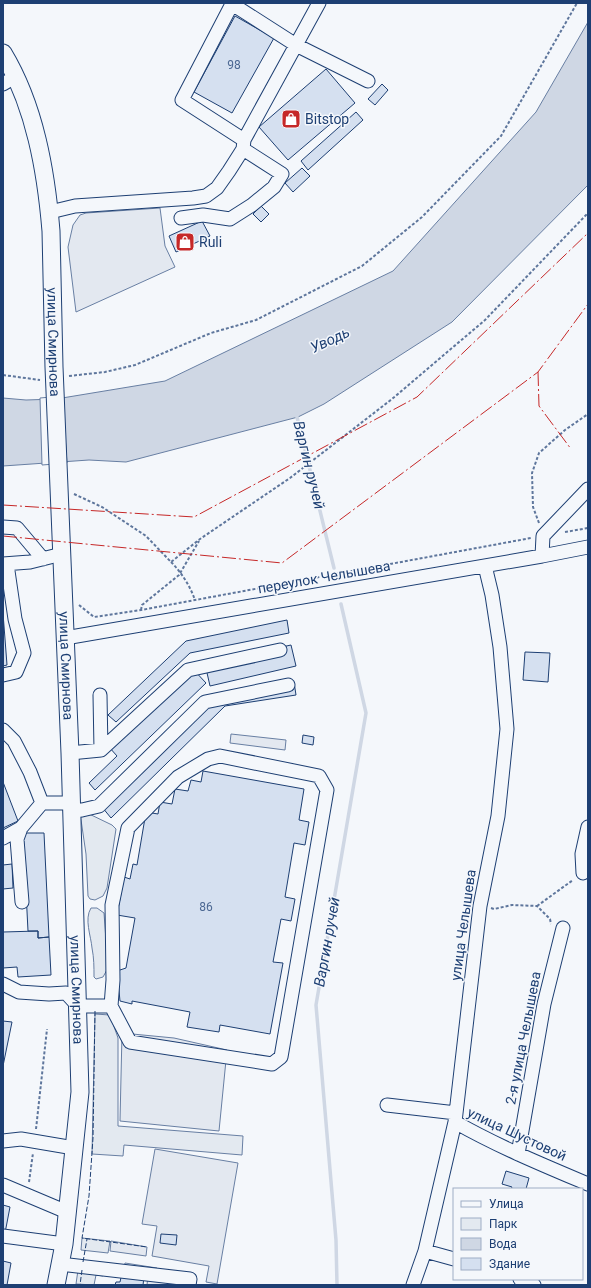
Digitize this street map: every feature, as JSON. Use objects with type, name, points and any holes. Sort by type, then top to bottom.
[{"type":"main road","name":"улица Смирнова","points":[[3,54],[9,80],[29,111],[38,144],[50,212],[54,367],[64,488],[62,554],[72,807],[80,1092],[64,1244],[56,1285]]},
{"type":"street","points":[[50,212],[75,206],[193,198],[206,196],[217,188],[229,171],[319,3]]},
{"type":"street","points":[[181,218],[204,215],[230,219],[252,205],[274,187],[282,174],[182,100],[232,4],[296,45],[368,81]]},
{"type":"street","points":[[542,556],[543,536],[588,489]]},
{"type":"street","points":[[3,527],[16,528],[44,559]]},
{"type":"street","name":"переулок Челышева","points":[[65,638],[588,547]]},
{"type":"street","points":[[3,675],[16,672],[24,653],[15,619],[6,564],[30,562],[62,554]]},
{"type":"street","name":"улица Челышева","points":[[413,1285],[425,1250],[455,1118],[480,906],[498,816],[507,729],[500,647],[492,595],[485,566]]},
{"type":"street","points":[[70,753],[101,750],[188,670],[280,650]]},
{"type":"street","points":[[42,803],[72,807],[82,810],[99,806],[205,702],[288,685]]},
{"type":"street","points":[[100,695],[101,750]]},
{"type":"street","points":[[3,730],[14,741],[30,772],[42,803]]},
{"type":"street","points":[[220,756],[320,776],[327,790],[281,1057],[272,1064],[130,1042],[111,1006],[113,980],[112,905],[128,828],[178,777],[214,757],[220,756]]},
{"type":"street","points":[[22,902],[17,839],[21,828],[42,803]]},
{"type":"street","points":[[583,872],[582,854],[588,827]]},
{"type":"street","points":[[3,838],[21,828]]},
{"type":"street","name":"2-я улица Челышева","points":[[518,1154],[557,927]]},
{"type":"street","points":[[3,984],[19,992],[49,994],[66,993],[78,1006],[111,1006]]},
{"type":"street","points":[[387,1105],[455,1118]]},
{"type":"street","name":"улица Шустовой","points":[[455,1118],[475,1134],[588,1184]]},
{"type":"street","points":[[3,1141],[21,1139],[74,1148]]},
{"type":"street","points":[[3,1185],[67,1212]]},
{"type":"street","points":[[3,1236],[64,1244]]},
{"type":"street","points":[[425,1250],[453,1259]]},
{"type":"street","points":[[60,1264],[190,1279],[189,1285]]},
{"type":"street","points":[[522,1280],[534,1285]]},
{"type":"path","points":[[69,376],[105,372],[136,365],[211,333],[256,320],[362,266],[422,217],[501,136],[577,3]]},
{"type":"path","points":[[171,562],[200,539],[290,478],[392,399],[485,320],[588,213]]},
{"type":"path","points":[[3,375],[40,380]]},
{"type":"path","points":[[543,536],[533,507],[532,473],[539,453],[565,430],[588,414]]},
{"type":"path","points":[[64,488],[102,507],[146,536],[181,572],[196,601]]},
{"type":"path","points":[[78,605],[94,617],[141,610],[588,528]]},
{"type":"path","points":[[141,610],[142,605],[181,572],[200,539]]},
{"type":"path","points":[[480,906],[494,909],[512,905],[537,906],[583,872]]},
{"type":"path","points":[[537,906],[557,927]]},
{"type":"path","points":[[27,1195],[35,1141],[47,1029]]},
{"type":"green space","points":[[83,811],[112,825],[116,829],[107,888],[103,896],[95,900],[90,899],[88,896],[86,854],[80,813]]},
{"type":"green space","points":[[91,908],[97,908],[104,913],[108,968],[103,977],[96,979],[94,977],[93,955],[88,928],[88,917]]},
{"type":"green space","points":[[95,1014],[110,1015],[118,1038],[118,1126],[243,1136],[242,1155],[124,1145],[123,1156],[92,1154]]},
{"type":"green space","points":[[82,1238],[110,1241],[108,1253],[81,1250]]},
{"type":"green space","points":[[79,1263],[105,1267],[103,1276],[96,1275],[94,1285],[76,1284]]},
{"type":"shaded area","points":[[160,208],[165,246],[175,267],[76,312],[68,247],[73,225],[80,215],[86,213]]},
{"type":"shaded area","points":[[231,734],[286,740],[285,750],[230,743]]},
{"type":"shaded area","points":[[122,1033],[174,1038],[227,1050],[219,1131],[120,1121]]},
{"type":"shaded area","points":[[155,1149],[238,1163],[217,1284],[206,1282],[209,1266],[152,1256],[157,1226],[142,1224]]},
{"type":"shaded area","points":[[111,1241],[147,1247],[146,1256],[110,1251]]},
{"type":"shaded area","points":[[125,1263],[157,1268],[156,1277],[185,1285],[147,1285],[148,1275],[123,1271]]},
{"type":"water","name":"Уводь","points":[[588,22],[588,185],[452,322],[324,404],[298,417],[126,462],[89,460],[3,466],[3,398],[26,400],[56,399],[165,381],[393,271],[536,112]]},
{"type":"pier","points":[[62,396],[67,463],[42,465],[40,398]]},
{"type":"building","points":[[235,16],[274,38],[232,113],[194,92]]},
{"type":"building","points":[[326,69],[355,103],[288,160],[259,127]]},
{"type":"building","points":[[382,84],[388,90],[375,105],[368,99]]},
{"type":"building","points":[[356,112],[363,120],[308,170],[301,161]]},
{"type":"building","points":[[302,168],[310,176],[293,192],[285,183]]},
{"type":"building","points":[[261,206],[269,214],[261,222],[253,214]]},
{"type":"building","points":[[202,221],[210,236],[176,252],[169,236]]},
{"type":"building","points":[[3,613],[7,665],[3,666]]},
{"type":"building","points":[[287,620],[289,633],[190,653],[116,722],[108,715],[186,641]]},
{"type":"building","points":[[291,645],[296,666],[210,686],[205,664]]},
{"type":"building","points":[[525,652],[550,653],[548,682],[523,680]]},
{"type":"building","points":[[192,668],[206,683],[95,790],[89,783],[117,756],[109,747]]},
{"type":"building","points":[[294,682],[296,695],[225,706],[111,818],[102,807],[218,695]]},
{"type":"building","points":[[303,735],[314,737],[313,745],[302,743]]},
{"type":"building","points":[[203,771],[304,789],[299,820],[309,822],[305,845],[294,843],[285,897],[295,899],[291,921],[281,919],[273,962],[283,963],[270,1034],[220,1025],[219,1032],[187,1027],[190,1012],[132,1001],[132,1004],[120,1001],[117,971],[126,968],[135,918],[117,915],[124,877],[130,879],[133,864],[137,865],[146,812],[158,814],[160,802],[172,804],[175,789],[188,791],[191,780],[201,782]]},
{"type":"building","points":[[3,782],[18,821],[3,828]]},
{"type":"building","points":[[23,833],[44,833],[49,937],[38,938],[38,931],[28,931]]},
{"type":"building","points":[[12,864],[13,888],[3,889],[3,865]]},
{"type":"building","points":[[38,931],[38,938],[49,937],[51,975],[18,977],[17,967],[3,968],[3,932]]},
{"type":"building","points":[[3,1021],[12,1022],[3,1066]]},
{"type":"building","points":[[506,1171],[529,1178],[526,1188],[512,1188],[502,1184]]},
{"type":"building","points":[[3,1205],[10,1207],[5,1233],[3,1233]]},
{"type":"building","points":[[161,1234],[177,1235],[176,1245],[160,1243]]},
{"type":"building","points":[[3,1261],[11,1263],[7,1285],[3,1285]]},
{"type":"building","points":[[122,1273],[144,1277],[143,1285],[115,1285],[116,1282],[120,1282]]},
{"type":"waterway","name":"Варгин ручей","points":[[296,413],[334,568]]},
{"type":"waterway","name":"Варгин ручей","points":[[337,1285],[336,1240],[316,1005],[366,713],[341,604]]},
{"type":"fence","points":[[95,1011],[93,1138],[89,1196],[82,1238],[147,1247]]},
{"type":"fence","points":[[83,1262],[87,1239]]},
{"type":"fence","points":[[82,1270],[80,1285],[83,1285]]},
{"type":"power","points":[[3,505],[194,517],[417,397],[588,233]]},
{"type":"power","points":[[3,536],[282,563],[538,372],[588,304]]},
{"type":"power","points":[[538,372],[539,406],[571,449]]},
{"type":"place","name":"Bitstop","points":[[291,119]]},
{"type":"place","name":"Ruli","points":[[185,242]]}]
